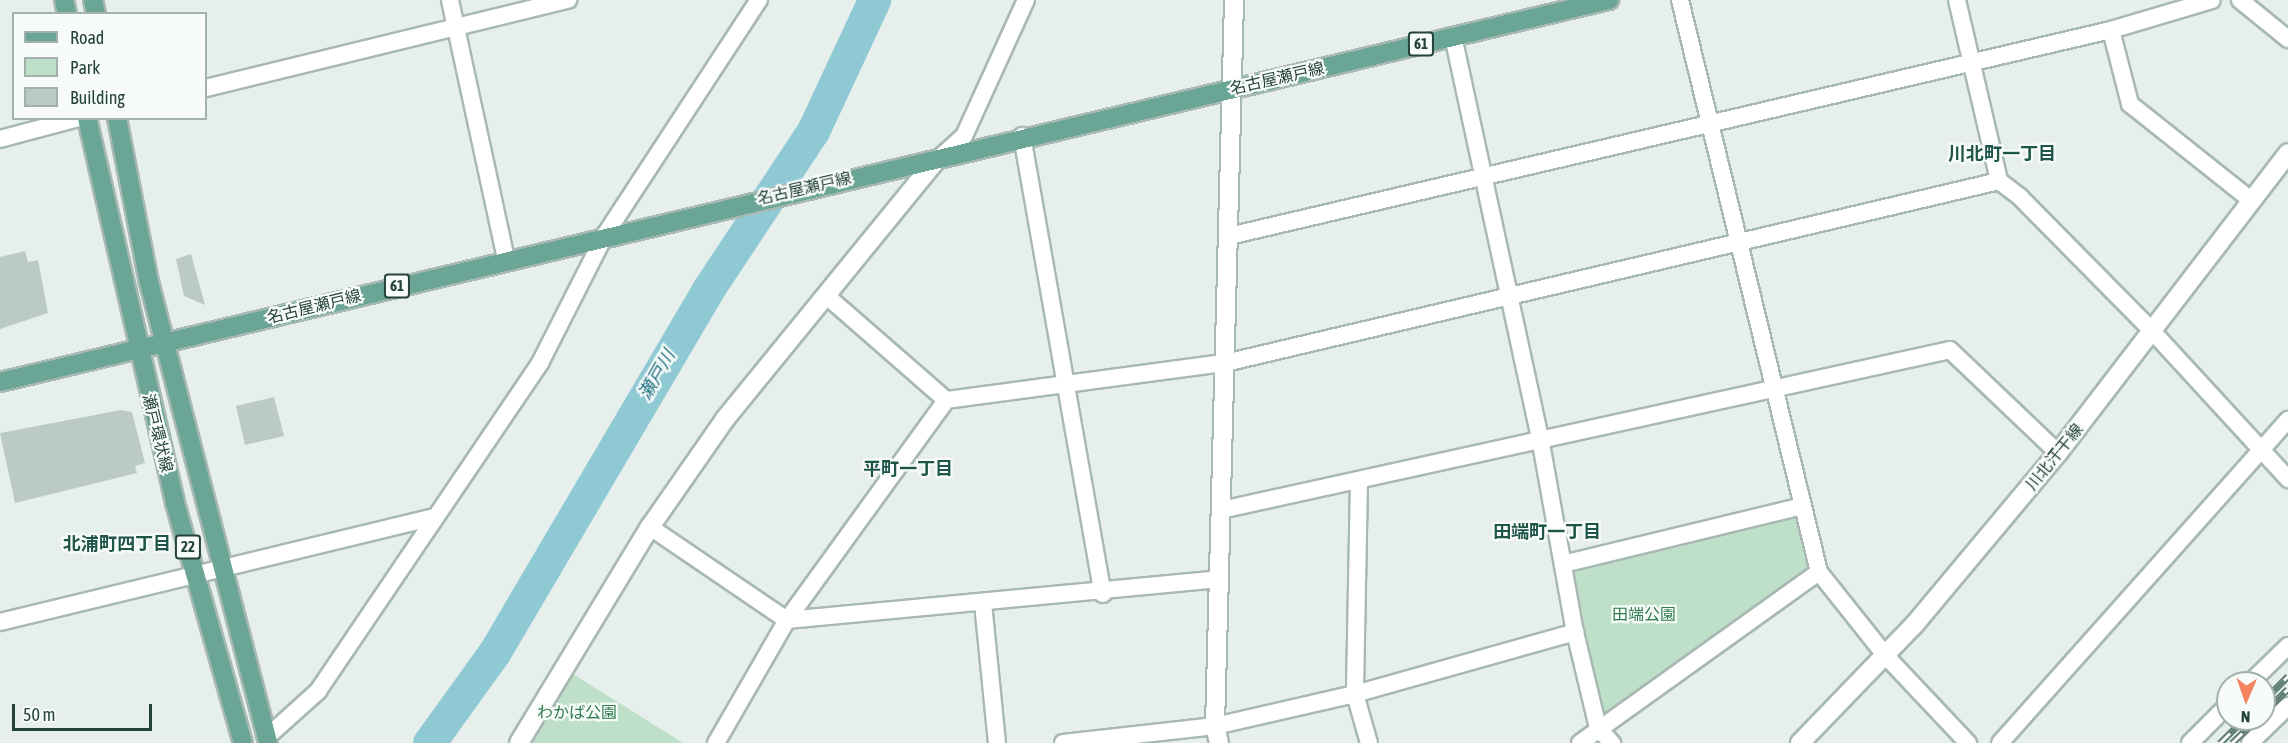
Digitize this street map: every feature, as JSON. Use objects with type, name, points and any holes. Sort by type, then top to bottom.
[{"type":"main road","name":"名古屋瀬戸線","points":[[0,382],[895,166],[934,163],[1022,136],[1609,0]]},
{"type":"main road","name":"瀬戸環状線","points":[[87,120],[137,349],[195,572],[243,743]]},
{"type":"main road","name":"瀬戸環状線","points":[[117,120],[164,343],[267,740]]},
{"type":"street","points":[[450,0],[506,259]]},
{"type":"street","points":[[207,88],[457,25],[568,0]]},
{"type":"street","points":[[267,740],[318,691],[431,518],[540,363],[605,236],[759,0]]},
{"type":"street","points":[[519,743],[650,527],[725,419],[829,298],[934,163],[964,136],[1026,0]]},
{"type":"street","points":[[1217,734],[1234,0]]},
{"type":"street","points":[[1680,0],[1819,572],[1885,654],[1968,743]]},
{"type":"street","points":[[1957,0],[1999,181],[2153,332],[2260,453],[2288,479]]},
{"type":"street","points":[[1229,236],[1486,174],[2111,30],[2212,0]]},
{"type":"street","points":[[2240,0],[2288,39]]},
{"type":"street","points":[[2111,30],[2130,104],[2252,201]]},
{"type":"street","points":[[1453,36],[1486,174],[1540,438],[1575,632],[1598,728],[1611,743]]},
{"type":"street","points":[[0,140],[72,120]]},
{"type":"street","points":[[1022,136],[1068,383],[1103,594]]},
{"type":"street","name":"川北汗干線","points":[[1800,743],[1885,654],[2058,453],[2288,153]]},
{"type":"street","points":[[716,743],[787,620],[946,400],[1225,363],[1738,246],[1999,181]]},
{"type":"street","points":[[829,298],[946,400]]},
{"type":"street","points":[[1221,510],[1359,481],[1540,438],[1950,350],[2058,453]]},
{"type":"street","points":[[2000,743],[2288,420]]},
{"type":"street","points":[[1359,481],[1355,694],[1369,743]]},
{"type":"street","points":[[1563,564],[1802,506]]},
{"type":"street","points":[[0,622],[195,572],[223,570],[431,518]]},
{"type":"street","points":[[650,527],[787,620],[1103,594],[1219,579]]},
{"type":"street","points":[[1580,743],[1819,572]]},
{"type":"street","points":[[983,603],[997,743]]},
{"type":"street","points":[[1063,743],[1217,734],[1575,632]]},
{"type":"street","points":[[2262,671],[2288,646]]},
{"type":"street","points":[[2250,743],[2288,706]]},
{"type":"street","points":[[2190,743],[2216,717]]},
{"type":"green space","name":"田端公園","points":[[1796,517],[1810,569],[1603,718],[1573,569]]},
{"type":"green space","name":"わかば公園","points":[[565,669],[683,743],[523,743]]},
{"type":"building","points":[[25,251],[28,262],[38,260],[48,313],[0,329],[0,257]]},
{"type":"building","points":[[191,254],[205,305],[184,296],[176,259]]},
{"type":"building","points":[[274,397],[284,436],[245,445],[236,406]]},
{"type":"building","points":[[121,410],[132,412],[145,463],[135,466],[137,473],[15,503],[0,433]]},
{"type":"waterway","name":"瀬戸川","points":[[429,743],[494,653],[707,291],[813,131],[874,0]]},
{"type":"railway","points":[[2276,688],[2288,676]]},
{"type":"railway","points":[[2276,700],[2288,689]]},
{"type":"railway","points":[[2220,743],[2232,731]]},
{"type":"railway","points":[[2232,743],[2244,731]]},
{"type":"district","name":"川北町一丁目","points":[[2002,154]]},
{"type":"district","name":"平町一丁目","points":[[908,469]]},
{"type":"district","name":"田端町一丁目","points":[[1547,532]]},
{"type":"district","name":"北浦町四丁目","points":[[117,544]]}]
